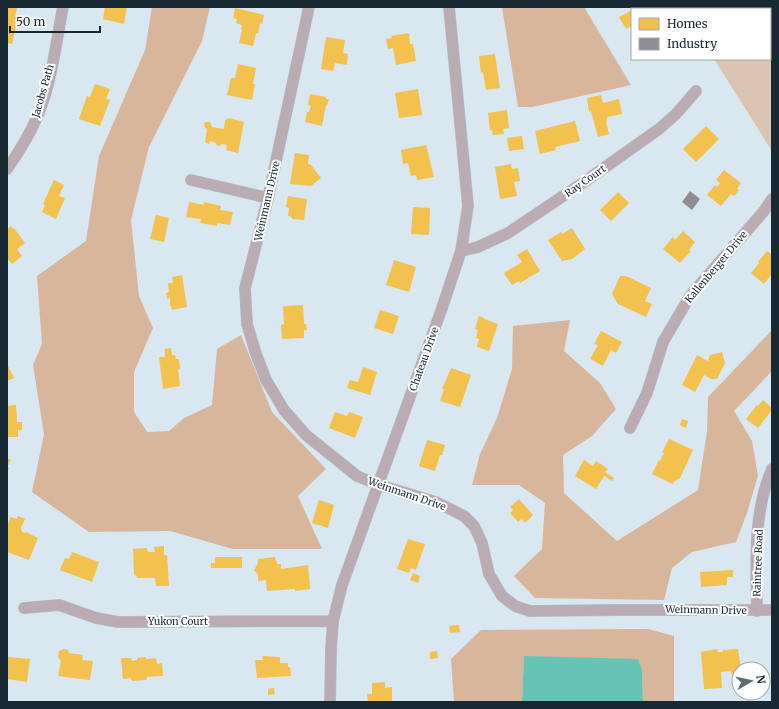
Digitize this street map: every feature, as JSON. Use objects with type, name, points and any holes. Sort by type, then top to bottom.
[{"type":"street","name":"Jacobs Path","points":[[7,169],[23,146],[38,115],[49,79],[63,7]]},
{"type":"street","name":"Weinmann Drive","points":[[309,7],[268,198],[245,288],[248,324],[256,354],[266,380],[284,410],[306,435],[357,476],[379,485],[436,502],[464,516],[474,526],[482,543],[489,574],[502,596],[515,606],[530,611],[772,610]]},
{"type":"street","name":"Chateau Drive","points":[[330,702],[333,621],[342,585],[379,485],[461,251],[468,206],[449,7]]},
{"type":"street","name":"Ray Court","points":[[461,251],[478,247],[508,233],[587,180],[659,129],[676,114],[696,91]]},
{"type":"street","points":[[191,180],[268,198]]},
{"type":"street","name":"Kallenberger Drive","points":[[630,428],[647,393],[663,342],[690,296],[764,211],[772,199]]},
{"type":"street","name":"Raintree Road","points":[[757,611],[757,545],[763,500],[767,480],[772,469]]},
{"type":"street","name":"Yukon Court","points":[[24,608],[59,606],[96,618],[118,622],[333,621]]},
{"type":"shaded area","points":[[152,7],[210,7],[202,41],[149,147],[131,220],[139,296],[153,328],[134,372],[134,412],[147,432],[169,431],[184,418],[212,405],[217,349],[241,335],[272,412],[326,469],[298,496],[322,549],[233,549],[170,531],[89,532],[32,492],[44,434],[33,365],[42,344],[37,276],[86,241],[99,156],[145,50]]},
{"type":"shaded area","points":[[502,7],[584,7],[631,85],[532,107],[518,107]]},
{"type":"shaded area","points":[[681,7],[744,8],[682,8]]},
{"type":"shaded area","points":[[772,7],[772,53],[771,8],[744,8]]},
{"type":"shaded area","points":[[771,52],[772,53],[772,151],[715,60],[771,60]]},
{"type":"shaded area","points":[[570,320],[564,351],[600,383],[616,409],[592,436],[563,455],[564,493],[617,541],[698,490],[707,431],[708,397],[772,330],[772,371],[734,411],[752,441],[758,476],[747,513],[736,542],[692,552],[672,568],[664,600],[535,598],[514,576],[542,549],[545,503],[519,485],[472,485],[480,454],[497,418],[512,369],[513,326]]},
{"type":"shaded area","points":[[648,629],[674,636],[674,702],[643,702],[642,670],[524,657],[522,702],[454,702],[451,659],[481,630]]},
{"type":"shaded area","points":[[524,656],[638,659],[642,670],[643,702],[522,702]]},
{"type":"building: Homes","points":[[7,7],[17,8],[15,17],[18,17],[12,44],[7,43]]},
{"type":"building: Homes","points":[[105,7],[127,7],[124,24],[103,19]]},
{"type":"building: Homes","points":[[645,7],[646,8],[634,8]]},
{"type":"building: Homes","points":[[235,8],[264,15],[262,24],[260,23],[258,34],[256,33],[253,46],[239,43],[242,25],[236,23],[237,19],[233,18]]},
{"type":"building: Homes","points":[[631,11],[631,26],[626,29],[619,17]]},
{"type":"building: Homes","points":[[409,33],[410,44],[413,44],[416,61],[396,65],[393,48],[388,49],[386,39],[392,38],[391,36]]},
{"type":"building: Homes","points":[[326,37],[345,40],[343,53],[348,54],[347,65],[335,63],[333,71],[321,69]]},
{"type":"building: Homes","points":[[495,54],[500,88],[486,90],[483,72],[481,73],[479,56]]},
{"type":"building: Homes","points":[[238,64],[256,68],[252,100],[227,95],[231,78],[235,78]]},
{"type":"building: Homes","points":[[95,84],[110,89],[106,99],[110,100],[100,126],[79,119],[87,96],[90,97]]},
{"type":"building: Homes","points":[[418,89],[422,115],[399,118],[395,93]]},
{"type":"building: Homes","points":[[310,94],[329,99],[326,105],[322,126],[305,122],[307,112],[309,112],[311,106],[308,105]]},
{"type":"building: Homes","points":[[601,95],[603,103],[619,99],[622,114],[607,117],[606,121],[609,134],[598,137],[591,111],[589,112],[587,98]]},
{"type":"building: Homes","points":[[507,110],[509,128],[503,129],[504,134],[493,135],[492,130],[490,130],[488,113]]},
{"type":"building: Homes","points":[[229,118],[244,122],[238,153],[226,150],[227,145],[221,144],[220,146],[210,141],[209,144],[205,142],[207,129],[205,128],[204,123],[210,122],[212,127],[224,129],[225,120]]},
{"type":"building: Homes","points":[[575,121],[580,141],[555,147],[556,150],[540,154],[535,131]]},
{"type":"building: Homes","points":[[706,126],[719,139],[696,162],[683,149]]},
{"type":"building: Homes","points":[[522,136],[524,149],[509,151],[507,138]]},
{"type":"building: Homes","points":[[426,145],[434,177],[417,180],[416,175],[411,176],[408,163],[403,164],[401,150]]},
{"type":"building: Homes","points":[[295,153],[309,155],[308,164],[311,165],[321,178],[311,186],[290,184]]},
{"type":"building: Homes","points":[[511,164],[512,169],[518,168],[520,181],[514,182],[517,196],[500,199],[495,167]]},
{"type":"building: Homes","points":[[724,170],[741,183],[737,189],[739,190],[734,196],[731,194],[721,206],[707,195],[715,185],[717,187],[720,183],[716,180]]},
{"type":"building: Homes","points":[[54,180],[64,185],[59,196],[65,198],[56,219],[42,212],[45,205],[43,204]]},
{"type":"building: Homes","points":[[618,192],[629,203],[611,221],[600,210]]},
{"type":"building: Homes","points":[[288,196],[307,199],[304,220],[292,219],[292,217],[288,216],[289,208],[286,207]]},
{"type":"building: Homes","points":[[189,202],[204,205],[204,202],[221,206],[220,210],[233,212],[230,225],[217,223],[217,226],[200,223],[201,219],[186,217]]},
{"type":"building: Homes","points":[[413,207],[430,208],[429,235],[411,234]]},
{"type":"building: Homes","points":[[156,215],[169,218],[164,242],[150,239]]},
{"type":"building: Homes","points":[[11,226],[25,243],[17,249],[22,256],[12,264],[7,258],[7,230]]},
{"type":"building: Homes","points":[[572,228],[585,249],[572,259],[562,261],[548,240],[561,232],[562,234]]},
{"type":"building: Homes","points":[[683,231],[695,242],[689,250],[691,251],[680,263],[663,249],[673,237],[675,240]]},
{"type":"building: Homes","points":[[527,249],[540,271],[520,283],[519,281],[512,285],[504,273],[522,262],[517,255]]},
{"type":"building: Homes","points":[[767,251],[772,255],[772,276],[771,275],[764,284],[751,273]]},
{"type":"building: Homes","points":[[394,260],[416,267],[409,292],[386,285]]},
{"type":"building: Homes","points":[[182,275],[187,307],[172,310],[170,306],[170,298],[167,299],[166,293],[169,292],[168,283],[173,283],[172,277]]},
{"type":"building: Homes","points":[[620,276],[626,276],[651,288],[645,301],[652,304],[646,317],[618,304],[612,294]]},
{"type":"building: Homes","points":[[303,305],[304,324],[306,324],[307,330],[304,330],[304,338],[282,339],[281,325],[284,324],[283,306]]},
{"type":"building: Homes","points":[[380,310],[399,316],[393,334],[374,328]]},
{"type":"building: Homes","points":[[479,316],[498,324],[489,351],[477,347],[479,339],[476,338],[478,330],[475,329]]},
{"type":"building: Homes","points":[[601,331],[622,342],[616,353],[611,350],[603,366],[590,359],[598,345],[594,344]]},
{"type":"building: Homes","points":[[171,348],[172,355],[175,355],[176,359],[179,359],[180,369],[178,369],[180,386],[163,389],[159,357],[165,357],[165,349]]},
{"type":"building: Homes","points":[[722,352],[725,363],[717,379],[711,379],[704,375],[695,392],[682,385],[697,355],[708,361],[710,355]]},
{"type":"building: Homes","points":[[7,364],[14,378],[7,381]]},
{"type":"building: Homes","points":[[363,367],[377,372],[370,395],[347,388],[350,380],[358,382]]},
{"type":"building: Homes","points":[[451,368],[471,375],[460,407],[440,401],[444,389],[442,389]]},
{"type":"building: Homes","points":[[763,400],[772,408],[772,410],[758,428],[746,419]]},
{"type":"building: Homes","points":[[16,405],[17,422],[22,422],[22,430],[18,430],[18,437],[7,437],[7,406]]},
{"type":"building: Homes","points":[[335,412],[347,416],[349,412],[363,417],[355,438],[329,428]]},
{"type":"building: Homes","points":[[682,419],[688,421],[686,428],[680,425]]},
{"type":"building: Homes","points":[[669,439],[693,450],[680,478],[673,482],[673,484],[652,474],[664,453],[662,452]]},
{"type":"building: Homes","points":[[427,440],[445,445],[435,471],[419,466]]},
{"type":"building: Homes","points":[[7,458],[11,460],[7,467]]},
{"type":"building: Homes","points":[[584,460],[593,466],[596,461],[608,469],[605,472],[614,478],[612,481],[604,476],[596,489],[575,476]]},
{"type":"building: Homes","points":[[519,499],[533,515],[525,523],[522,519],[518,522],[510,513],[513,510],[510,507]]},
{"type":"building: Homes","points":[[319,500],[334,505],[328,528],[312,523]]},
{"type":"building: Homes","points":[[18,516],[25,519],[21,528],[22,532],[26,532],[38,538],[29,560],[7,552],[7,526],[11,517],[17,519]]},
{"type":"building: Homes","points":[[408,539],[425,544],[416,570],[411,568],[409,573],[397,569]]},
{"type":"building: Homes","points":[[164,546],[164,555],[167,555],[169,586],[156,586],[155,578],[138,578],[134,574],[133,549],[147,548],[148,552],[155,552],[154,547]]},
{"type":"building: Homes","points":[[72,552],[99,562],[92,582],[60,570],[65,558],[69,559]]},
{"type":"building: Homes","points":[[215,557],[242,557],[242,568],[211,568],[211,563],[215,563]]},
{"type":"building: Homes","points":[[275,557],[277,564],[281,564],[281,569],[308,565],[310,589],[295,591],[295,589],[267,591],[266,580],[258,581],[258,575],[254,570],[258,563],[258,559]]},
{"type":"building: Homes","points":[[733,570],[733,577],[727,577],[727,585],[701,587],[700,572]]},
{"type":"building: Homes","points":[[413,573],[420,576],[418,583],[410,580]]},
{"type":"building: Homes","points":[[459,625],[460,632],[450,633],[449,626]]},
{"type":"building: Homes","points":[[64,649],[68,650],[69,653],[83,655],[82,660],[93,661],[90,680],[58,676],[61,661],[58,657],[59,651]]},
{"type":"building: Homes","points":[[717,649],[718,652],[723,652],[723,650],[738,649],[740,661],[731,661],[731,671],[721,672],[722,688],[704,689],[701,652]]},
{"type":"building: Homes","points":[[437,651],[438,658],[430,659],[430,652]]},
{"type":"building: Homes","points":[[262,656],[280,657],[280,663],[288,663],[291,676],[257,678],[255,660],[263,660]]},
{"type":"building: Homes","points":[[7,657],[30,659],[27,682],[7,679]]},
{"type":"building: Homes","points":[[146,657],[146,659],[156,658],[157,664],[162,663],[163,676],[146,677],[147,680],[132,681],[131,678],[123,679],[121,658],[131,658],[132,661],[137,660],[137,658]]},
{"type":"building: Homes","points":[[385,682],[385,688],[392,687],[392,702],[368,702],[367,694],[372,694],[372,683]]},
{"type":"building: Homes","points":[[274,688],[275,694],[268,695],[268,689]]},
{"type":"building: Industry","points":[[690,191],[700,199],[692,210],[682,202]]}]
